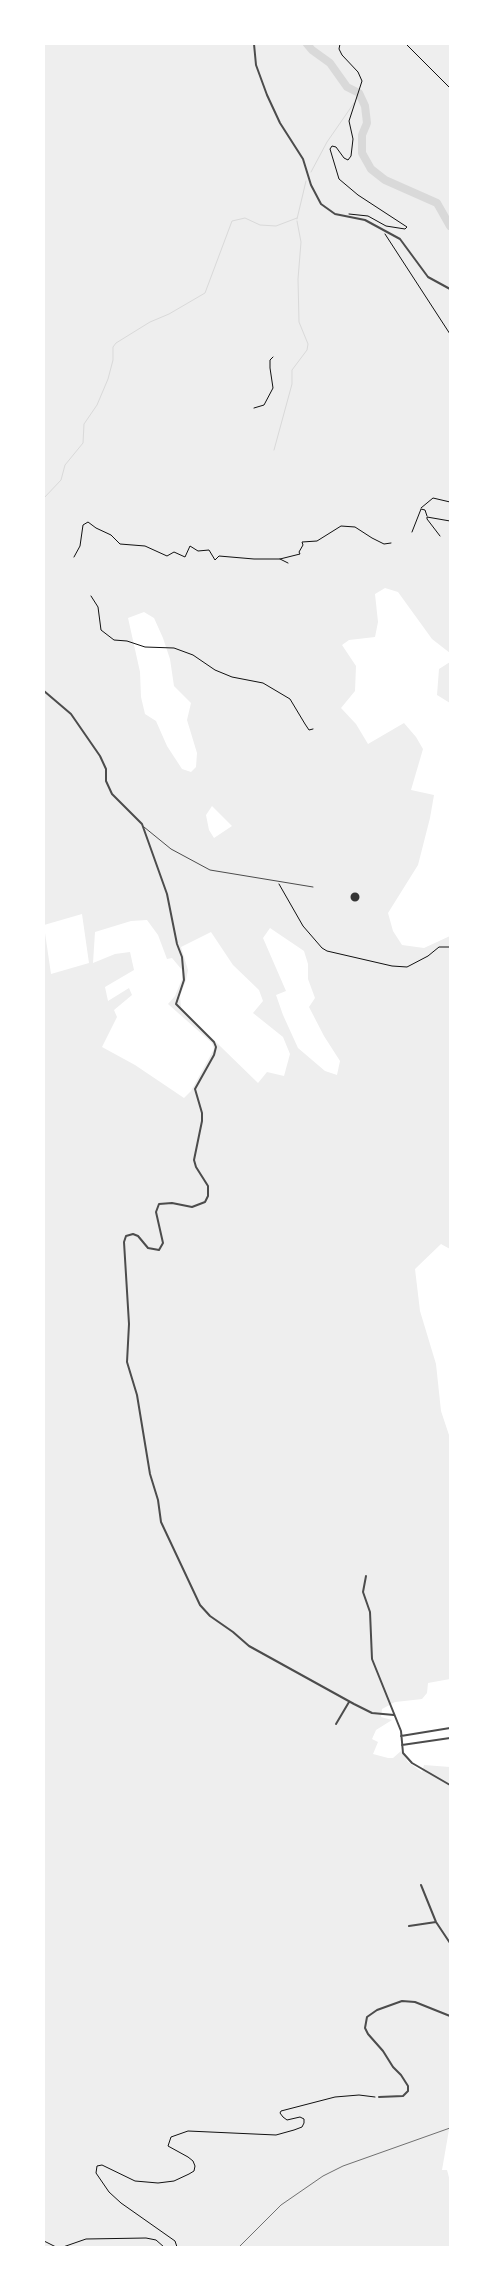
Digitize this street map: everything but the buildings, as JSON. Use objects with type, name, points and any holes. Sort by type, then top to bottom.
[{"type":"street","points":[[254,44],[256,65],[268,95],[280,123],[303,159],[311,185],[321,204],[335,214],[365,220],[400,239],[428,277],[450,289]]},
{"type":"street","points":[[44,691],[71,714],[100,756],[106,769],[106,781],[112,794],[142,824],[167,894],[177,944],[182,957],[184,980],[176,1004],[214,1042],[216,1048],[195,1089],[202,1113],[202,1121],[194,1160],[196,1167],[208,1186],[208,1196],[205,1202],[192,1207],[172,1203],[159,1204],[156,1212],[163,1243],[159,1250],[148,1248],[138,1236],[132,1234],[126,1236],[124,1242],[130,1324],[127,1362],[138,1395],[152,1484],[158,1500],[159,1514],[164,1529],[205,1611],[248,1646],[349,1702],[372,1712],[394,1716]]},
{"type":"street","points":[[366,1576],[363,1592],[370,1612],[372,1660],[401,1736],[404,1753],[412,1763],[450,1785]]},
{"type":"street","points":[[336,1724],[349,1702]]},
{"type":"street","points":[[401,1736],[450,1728]]},
{"type":"street","points":[[402,1745],[450,1738]]},
{"type":"street","points":[[421,1885],[436,1922],[450,1943]]},
{"type":"street","points":[[409,1926],[436,1922]]},
{"type":"street","points":[[379,2098],[403,2096],[408,2091],[408,2086],[383,2051],[368,2034],[365,2028],[367,2017],[377,2010],[402,2001],[415,2002],[450,2016]]},
{"type":"lane","points":[[142,824],[170,849],[210,870],[314,887]]},
{"type":"path","points":[[340,44],[339,49],[342,55],[358,72],[362,81],[349,121],[353,139],[351,156],[348,160],[344,158],[336,147],[332,146],[330,149],[339,179],[363,199],[407,227],[405,230],[386,226],[368,216],[345,213]]},
{"type":"path","points":[[406,44],[450,88]]},
{"type":"path","points":[[382,230],[450,334]]},
{"type":"path","points":[[254,408],[264,404],[273,388],[270,368],[270,360],[273,357]]},
{"type":"path","points":[[412,532],[421,509],[433,498],[450,502]]},
{"type":"path","points":[[421,509],[425,510],[427,519],[440,536]]},
{"type":"path","points":[[427,517],[450,521]]},
{"type":"path","points":[[74,556],[80,546],[83,525],[88,522],[96,528],[111,534],[115,542],[120,544],[145,546],[167,556],[174,552],[185,557],[190,546],[198,551],[203,549],[210,551],[215,560],[218,556],[240,559],[280,559],[300,554],[298,552],[303,545],[302,542],[317,541],[340,526],[355,527],[384,544],[391,543]]},
{"type":"path","points":[[280,559],[288,564]]},
{"type":"path","points":[[91,596],[98,607],[101,630],[114,640],[127,641],[145,647],[174,648],[192,655],[215,670],[232,678],[263,683],[290,698],[305,724],[310,730],[313,729]]},
{"type":"path","points":[[277,881],[303,926],[322,948],[327,951],[392,966],[407,967],[428,956],[439,947],[450,947]]},
{"type":"path","points":[[177,2247],[175,2241],[121,2203],[109,2192],[96,2173],[97,2166],[102,2165],[135,2181],[158,2183],[174,2180],[189,2174],[195,2166],[193,2161],[168,2146],[171,2137],[188,2131],[276,2135],[302,2127],[304,2123],[304,2119],[300,2117],[287,2120],[280,2113],[281,2111],[335,2097],[359,2095],[379,2098]]},
{"type":"path","points":[[44,2241],[56,2247],[63,2247],[86,2239],[146,2238],[156,2240],[164,2247]]},
{"type":"shaded area","points":[[44,44],[450,44],[450,653],[432,639],[398,592],[385,588],[375,594],[378,622],[375,637],[349,640],[342,645],[356,666],[355,691],[341,708],[356,724],[368,744],[404,723],[423,749],[411,790],[434,795],[430,818],[418,865],[388,913],[393,931],[402,945],[424,948],[450,936],[450,1249],[441,1244],[415,1269],[420,1311],[436,1364],[441,1411],[450,1438],[450,1679],[428,1683],[427,1693],[422,1699],[395,1702],[382,1709],[381,1717],[392,1720],[376,1730],[372,1739],[378,1742],[373,1754],[393,1758],[401,1751],[408,1762],[422,1772],[424,1765],[450,1767],[450,2124],[442,2170],[447,2170],[450,2181],[450,2247],[44,2247],[44,926],[51,974],[89,963],[82,914],[44,925]],"holes":[[[144,612],[154,618],[170,659],[174,686],[191,703],[187,720],[197,753],[196,767],[191,772],[182,769],[167,746],[156,721],[145,714],[141,697],[140,672],[128,618]],[[212,806],[232,826],[214,838],[209,830],[206,815]],[[147,920],[158,935],[167,959],[172,958],[182,970],[182,979],[175,996],[168,1004],[212,1043],[214,1049],[191,1091],[184,1098],[135,1065],[102,1047],[117,1017],[114,1010],[132,995],[129,988],[108,1001],[105,987],[134,970],[130,952],[115,954],[93,963],[95,932],[131,921]],[[270,928],[304,951],[308,964],[308,979],[315,998],[309,1007],[340,1061],[337,1075],[325,1071],[298,1048],[276,995],[286,991],[263,938]],[[211,932],[233,965],[259,990],[263,1001],[253,1013],[283,1037],[290,1054],[284,1076],[267,1072],[258,1083],[181,1008],[180,996],[188,970],[181,947]]]},
{"type":"shaded area","points":[[450,662],[450,703],[437,695],[439,669]]},
{"type":"waterway","points":[[307,44],[330,63],[347,87],[359,93],[365,106],[367,123],[362,135],[362,153],[371,169],[385,180],[437,203],[450,226]]},
{"type":"waterway","points":[[311,172],[327,142],[354,103]]},
{"type":"waterway","points":[[297,219],[306,181]]},
{"type":"waterway","points":[[44,498],[61,480],[65,465],[83,443],[84,424],[97,405],[108,379],[113,360],[113,347],[116,343],[150,322],[169,314],[205,293],[232,221],[245,218],[260,225],[276,226],[297,218]]},
{"type":"waterway","points":[[274,450],[292,384],[292,370],[307,350],[308,344],[299,322],[298,279],[301,242],[297,221]]},
{"type":"railway","points":[[239,2247],[281,2205],[323,2176],[343,2166],[450,2128]]}]
